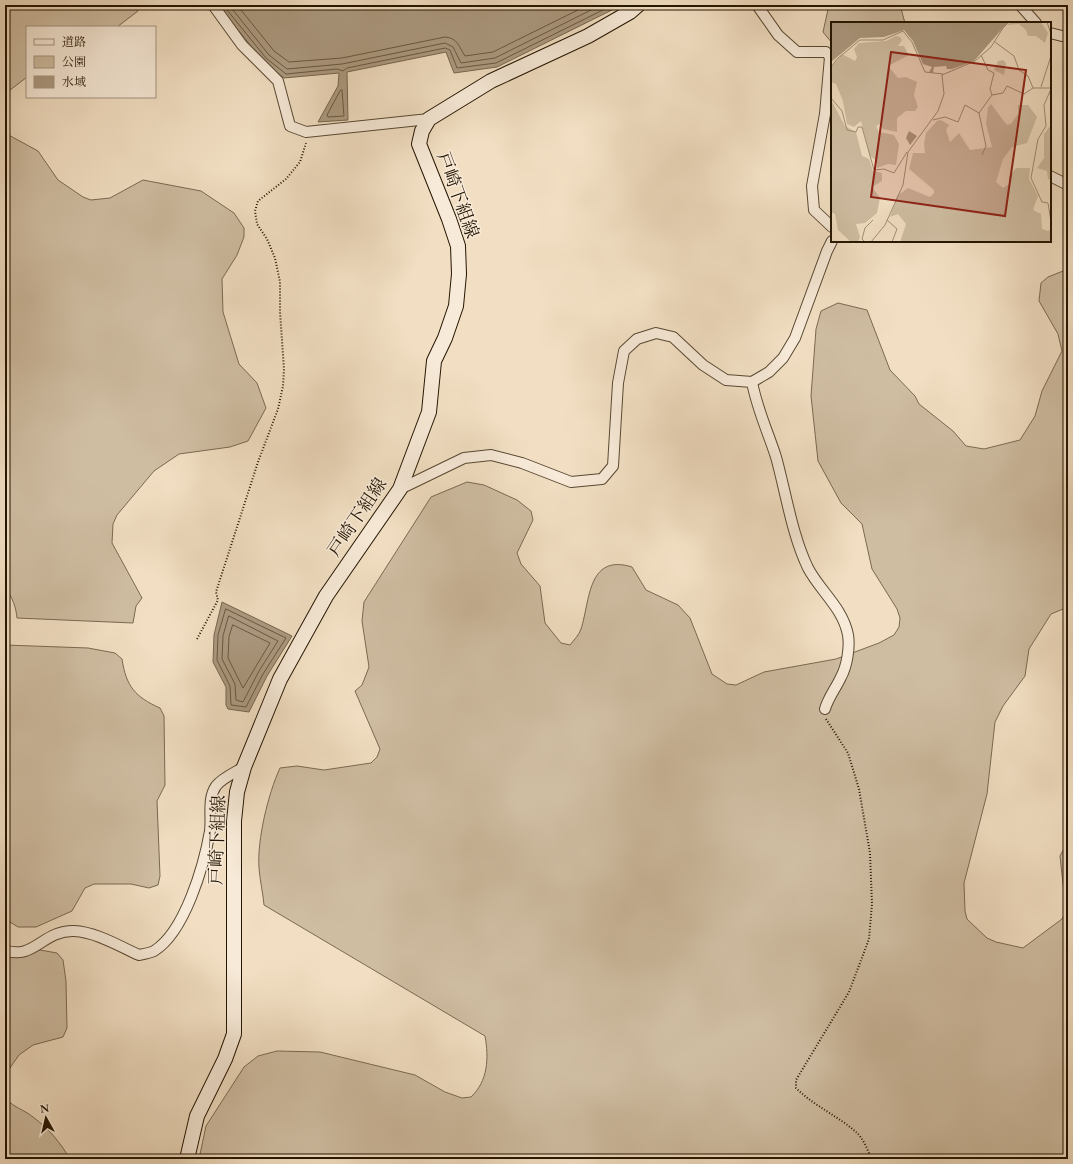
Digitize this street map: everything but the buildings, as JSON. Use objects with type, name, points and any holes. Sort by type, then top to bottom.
[{"type":"main road","points":[[429,118],[491,81],[588,36],[630,12],[638,5]]},
{"type":"main road","name":"戸崎下組線","points":[[187,1159],[198,1116],[225,1059],[234,1034],[234,820],[237,792],[244,767],[280,679],[307,629],[326,596],[400,489],[429,412],[434,361],[445,338],[456,306],[459,274],[458,246],[449,219],[419,144],[422,131],[429,118]]},
{"type":"street","points":[[213,5],[242,46],[278,81],[290,126],[306,132],[429,118]]},
{"type":"street","points":[[757,5],[778,36],[797,52],[826,52],[830,57],[825,114],[812,186],[814,210],[831,226]]},
{"type":"street","points":[[1020,5],[1035,22]]},
{"type":"street","points":[[1051,33],[1068,36]]},
{"type":"street","points":[[1051,176],[1068,185]]},
{"type":"street","points":[[400,489],[464,458],[491,455],[522,463],[571,482],[602,479],[613,466],[618,383],[624,351],[637,339],[656,333],[673,338],[703,365],[726,380],[752,382],[769,372],[783,358],[795,338],[832,242]]},
{"type":"street","points":[[752,382],[756,404],[775,456],[800,546],[809,569],[834,603],[844,620],[848,636],[848,651],[842,675],[825,710]]},
{"type":"street","points":[[5,950],[11,954],[26,953],[49,936],[72,931],[89,933],[139,955],[153,951],[165,942],[183,915],[193,893],[210,831],[212,797],[216,786],[244,767]]},
{"type":"path","points":[[197,639],[218,600],[216,592],[258,462],[278,409],[283,386],[284,369],[280,312],[280,282],[275,258],[267,239],[257,224],[255,211],[258,201],[286,179],[300,162],[304,144],[316,131]]},
{"type":"path","points":[[825,710],[826,721],[848,753],[859,790],[870,853],[872,904],[869,939],[849,992],[796,1080],[796,1088],[805,1097],[858,1133],[869,1151],[871,1159]]},
{"type":"green space","points":[[5,5],[134,5],[138,11],[118,26],[26,26],[26,78],[5,94]]},
{"type":"green space","points":[[829,5],[900,5],[905,22],[831,22],[831,42],[823,32]]},
{"type":"green space","points":[[5,133],[38,151],[58,180],[83,197],[91,200],[110,198],[143,180],[201,191],[234,213],[244,228],[244,237],[237,255],[222,279],[223,312],[239,364],[257,383],[266,408],[248,441],[230,447],[179,454],[154,471],[117,515],[113,524],[112,543],[142,598],[136,606],[133,623],[17,618],[14,603],[5,589]]},
{"type":"green space","points":[[1068,269],[1068,607],[1051,614],[1029,649],[1025,676],[1003,706],[995,722],[987,794],[964,883],[965,911],[967,919],[987,938],[996,942],[1023,948],[1062,919],[1066,911],[1060,856],[1068,841],[1068,1159],[199,1159],[206,1126],[244,1067],[258,1056],[277,1051],[320,1052],[415,1075],[445,1092],[462,1098],[471,1097],[477,1091],[484,1076],[487,1061],[485,1036],[264,905],[259,868],[260,844],[264,817],[271,791],[280,768],[297,766],[324,770],[371,763],[377,757],[380,749],[355,691],[362,685],[369,667],[362,621],[364,602],[431,497],[467,482],[484,485],[517,500],[531,511],[533,520],[517,553],[521,564],[540,586],[545,623],[561,643],[570,645],[579,633],[589,594],[598,573],[606,567],[617,565],[632,567],[646,590],[678,605],[690,618],[712,674],[727,684],[736,685],[764,672],[836,659],[879,643],[894,635],[899,627],[900,618],[897,609],[872,569],[862,524],[841,503],[818,461],[811,396],[816,329],[821,311],[838,303],[867,310],[890,370],[915,396],[919,404],[953,431],[966,446],[984,449],[1020,440],[1035,416],[1042,391],[1062,351],[1058,334],[1039,301],[1041,283],[1048,277]]},
{"type":"green space","points":[[5,645],[88,648],[115,653],[122,659],[126,676],[133,690],[144,700],[160,708],[164,716],[165,785],[157,801],[160,876],[158,885],[149,888],[131,884],[94,884],[85,888],[72,911],[36,927],[18,927],[10,922],[5,903],[7,876],[5,874]]},
{"type":"green space","points":[[40,950],[57,953],[63,960],[66,981],[67,1028],[63,1037],[33,1045],[19,1055],[5,1075],[5,956]]},
{"type":"green space","points":[[5,1098],[44,1126],[58,1141],[70,1159],[5,1159]]},
{"type":"water","points":[[218,5],[622,5],[497,67],[454,73],[446,52],[347,72],[348,120],[318,122],[338,86],[339,73],[284,78],[263,61]]},
{"type":"water","points":[[222,602],[292,636],[267,676],[249,712],[228,709],[226,705],[226,687],[213,662],[214,635]]}]
